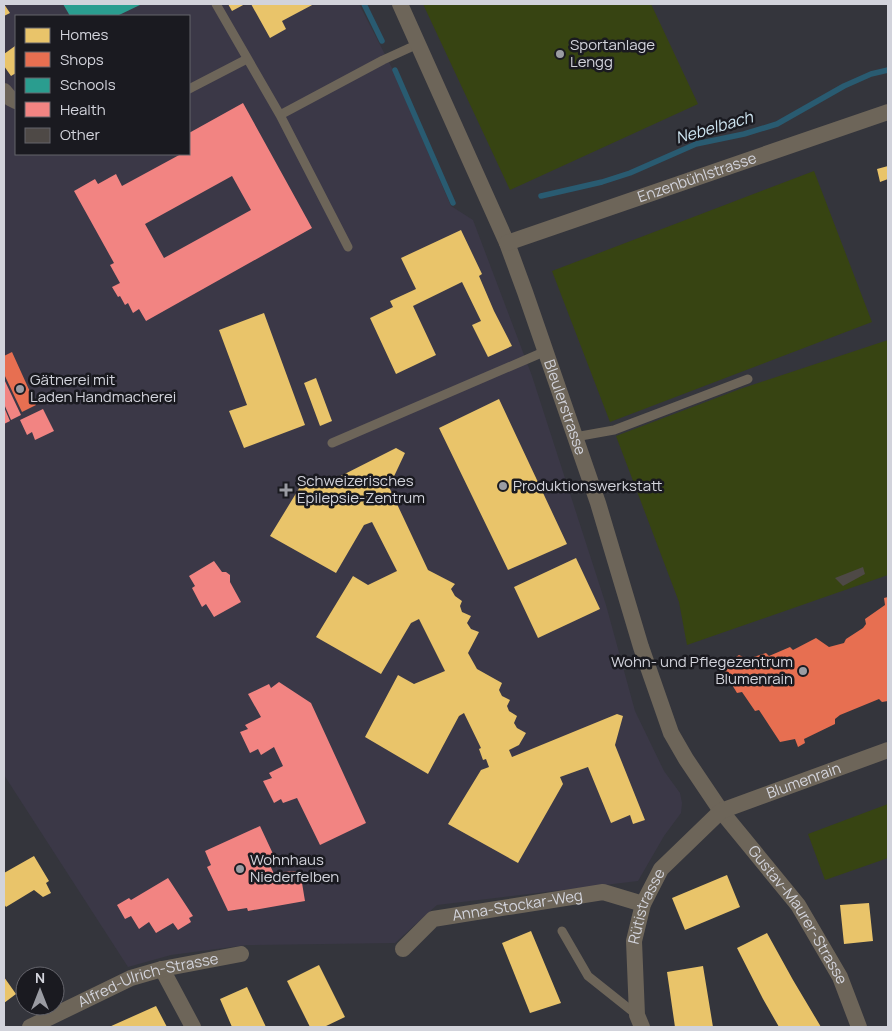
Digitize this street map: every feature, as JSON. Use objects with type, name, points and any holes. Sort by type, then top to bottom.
[{"type":"street","name":"Bleulerstrasse","points":[[400,4],[507,243],[598,503],[657,697],[670,733],[721,811]]},
{"type":"street","points":[[4,90],[10,98],[15,100]]},
{"type":"street","name":"Enzenbühlstrasse","points":[[507,243],[888,112]]},
{"type":"street","name":"Blumenrain","points":[[721,811],[888,750]]},
{"type":"street","name":"Rütistrasse","points":[[639,1021],[634,941],[643,904],[661,869],[721,811]]},
{"type":"street","name":"Gustav-Maurer-Strasse","points":[[721,811],[798,905],[840,977],[860,1027]]},
{"type":"street","name":"Anna-Stockar-Weg","points":[[403,949],[433,919],[603,892],[643,904]]},
{"type":"street","name":"Alfred-Ulrich-Strasse","points":[[30,1027],[132,978],[162,969],[241,954]]},
{"type":"street","points":[[162,969],[193,1027]]},
{"type":"lane","points":[[216,4],[280,115],[348,247]]},
{"type":"lane","points":[[280,115],[383,60],[418,44]]},
{"type":"lane","points":[[190,88],[247,59]]},
{"type":"lane","points":[[332,443],[546,350]]},
{"type":"lane","points":[[575,437],[614,430],[748,378]]},
{"type":"lane","points":[[562,931],[588,976],[639,1021]]},
{"type":"shaded area","name":"Schweizerisches Epilepsie-Zentrum","points":[[4,4],[359,4],[393,70],[451,206],[473,220],[532,376],[606,605],[635,711],[664,771],[680,793],[681,813],[664,836],[638,881],[437,905],[395,943],[247,945],[171,955],[128,967],[4,775]]},
{"type":"green space","name":"Sportanlage Lengg","points":[[423,4],[651,4],[698,104],[510,190]]},
{"type":"green space","points":[[814,171],[872,322],[610,422],[552,271]]},
{"type":"green space","points":[[888,340],[888,575],[687,645],[679,602],[616,436],[740,389]]},
{"type":"green space","points":[[888,804],[888,858],[825,880],[808,834]]},
{"type":"building: Homes","points":[[4,4],[10,13],[4,16]]},
{"type":"building: Homes","points":[[228,4],[245,4],[232,11]]},
{"type":"building: Homes","points":[[251,4],[314,4],[282,21],[286,29],[270,38]]},
{"type":"building: Homes","points":[[15,46],[15,74],[11,76],[4,66],[4,54]]},
{"type":"building: Homes","points":[[888,166],[888,179],[880,182],[877,169]]},
{"type":"building: Homes","points":[[461,230],[482,274],[479,276],[494,311],[512,346],[488,357],[472,325],[481,321],[462,282],[413,306],[436,355],[396,374],[370,318],[393,307],[390,301],[416,289],[401,258]]},
{"type":"building: Homes","points":[[264,313],[305,425],[244,448],[229,411],[247,405],[219,330]]},
{"type":"building: Homes","points":[[316,378],[332,421],[320,426],[304,383]]},
{"type":"building: Homes","name":"Produktionswerkstatt","points":[[499,399],[567,544],[508,570],[439,428]]},
{"type":"building: Homes","points":[[396,448],[405,453],[389,487],[428,570],[455,584],[451,589],[455,596],[462,601],[460,606],[462,612],[471,616],[467,623],[471,629],[479,632],[468,653],[477,669],[502,683],[499,690],[502,696],[510,700],[507,706],[509,711],[517,716],[514,723],[517,728],[526,733],[519,745],[509,750],[512,757],[617,714],[623,716],[615,745],[645,820],[633,824],[630,815],[611,823],[588,767],[560,777],[563,784],[518,863],[448,824],[481,770],[489,767],[486,759],[483,760],[479,749],[481,748],[464,713],[459,716],[428,774],[365,737],[398,675],[414,684],[445,671],[419,619],[411,623],[381,674],[316,637],[353,576],[368,585],[397,571],[372,522],[364,525],[336,573],[270,536],[306,477],[319,487]]},
{"type":"building: Homes","points":[[576,558],[600,609],[538,638],[514,587]]},
{"type":"building: Homes","points":[[34,856],[49,881],[46,883],[51,893],[43,897],[34,890],[6,907],[4,904],[4,873]]},
{"type":"building: Homes","points":[[727,875],[740,907],[685,930],[672,898]]},
{"type":"building: Homes","points":[[869,903],[873,941],[844,944],[840,905]]},
{"type":"building: Homes","points":[[531,931],[561,1003],[530,1013],[502,943]]},
{"type":"building: Homes","points":[[767,933],[821,1027],[779,1027],[737,948]]},
{"type":"building: Homes","points":[[319,965],[345,1017],[324,1027],[310,1027],[287,981]]},
{"type":"building: Homes","points":[[703,966],[713,1027],[675,1027],[667,972]]},
{"type":"building: Homes","points":[[4,977],[15,995],[4,1003]]},
{"type":"building: Homes","points":[[247,987],[266,1027],[232,1027],[220,999]]},
{"type":"building: Homes","points":[[156,1006],[167,1027],[109,1027]]},
{"type":"building: Shops","name":"Gätnerei mit Laden Handmacherei","points":[[12,352],[36,405],[22,412],[4,374],[4,356]]},
{"type":"building: Shops","name":"Wohn- und Pflegezentrum Blumenrain","points":[[888,597],[888,701],[882,702],[879,699],[840,715],[835,719],[835,724],[804,739],[805,743],[798,747],[795,739],[780,742],[759,710],[755,711],[742,692],[737,693],[725,673],[720,674],[717,669],[739,655],[747,659],[766,653],[769,656],[790,647],[793,650],[816,638],[829,647],[844,643],[846,639],[863,628],[866,624],[865,619],[885,605],[884,598]]},
{"type":"building: Schools","points":[[63,4],[142,4],[119,15],[69,15]]},
{"type":"building: Health","points":[[243,103],[312,228],[146,321],[139,309],[133,313],[128,303],[125,305],[112,287],[120,283],[110,265],[114,263],[74,191],[95,179],[98,184],[116,174],[122,186],[179,155],[190,155],[190,132]],"holes":[[[232,176],[251,210],[164,258],[145,224]]]},
{"type":"building: Health","points":[[4,379],[21,415],[11,420],[4,404]]},
{"type":"building: Health","points":[[4,407],[10,421],[4,424]]},
{"type":"building: Health","points":[[43,409],[54,431],[35,440],[32,432],[27,435],[20,420]]},
{"type":"building: Health","points":[[214,561],[222,572],[230,575],[230,582],[241,602],[214,617],[206,604],[202,607],[192,588],[195,586],[189,576]]},
{"type":"building: Health","points":[[279,682],[311,703],[366,823],[320,845],[297,798],[283,803],[281,799],[274,803],[263,781],[272,778],[269,773],[283,766],[274,747],[261,755],[258,749],[250,753],[240,732],[248,729],[245,725],[261,717],[248,694],[269,684],[271,688]]},
{"type":"building: Health","name":"Wohnhaus Niederfelben","points":[[260,826],[274,856],[267,859],[275,876],[282,872],[300,871],[305,901],[248,911],[247,908],[228,911],[207,867],[211,865],[205,851]]},
{"type":"building: Health","points":[[168,878],[193,916],[189,918],[191,922],[178,930],[173,923],[156,933],[149,922],[139,929],[131,916],[125,919],[117,905],[129,898],[131,900]]},
{"type":"building: Other","points":[[863,567],[865,574],[843,586],[835,578]]},
{"type":"waterway","name":"Nebelbach","points":[[364,4],[382,41]]},
{"type":"waterway","name":"Nebelbach","points":[[395,70],[453,203]]},
{"type":"waterway","name":"Nebelbach","points":[[541,196],[602,182],[630,173],[696,144],[744,134],[777,124],[844,86],[871,74],[888,70]]},
{"type":"place","name":"Sportanlage Lengg","points":[[560,54]]},
{"type":"place","name":"Gätnerei mit Laden Handmacherei","points":[[20,389]]},
{"type":"place","name":"Produktionswerkstatt","points":[[503,486]]},
{"type":"place","name":"Schweizerisches Epilepsie-Zentrum","points":[[286,490]]},
{"type":"place","name":"Wohn- und Pflegezentrum Blumenrain","points":[[803,671]]},
{"type":"place","name":"Wohnhaus Niederfelben","points":[[240,869]]}]
